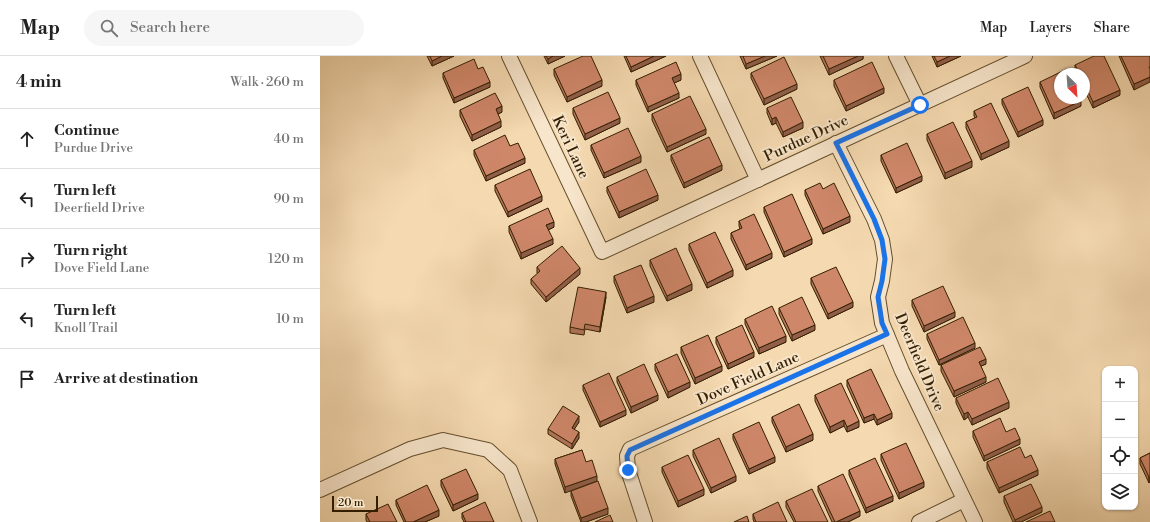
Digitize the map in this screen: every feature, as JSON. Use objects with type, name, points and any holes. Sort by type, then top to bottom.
[{"type":"street","name":"Keri Lane","points":[[509,56],[602,252]]},
{"type":"street","points":[[700,56],[758,180]]},
{"type":"street","points":[[896,56],[920,105]]},
{"type":"street","name":"Purdue Drive","points":[[602,252],[1026,56]]},
{"type":"street","name":"Deerfield Drive","points":[[836,143],[874,219],[882,240],[885,259],[878,297],[882,323],[902,371],[975,522]]},
{"type":"street","name":"Dove Field Lane","points":[[645,522],[628,470],[627,456],[630,450],[887,334]]},
{"type":"street","points":[[320,490],[410,449],[443,440],[488,450],[510,470],[530,522]]},
{"type":"street","points":[[919,522],[964,500]]},
{"type":"building","points":[[430,56],[442,56],[432,61]]},
{"type":"building","points":[[546,56],[553,56],[548,59]]},
{"type":"building","points":[[583,56],[591,56],[602,80],[567,97],[554,69]]},
{"type":"building","points":[[626,56],[654,56],[631,67]]},
{"type":"building","points":[[743,56],[765,56],[746,64]]},
{"type":"building","points":[[823,56],[858,56],[829,69]]},
{"type":"building","points":[[934,56],[950,56],[937,62]]},
{"type":"building","points":[[1094,56],[1104,56],[1120,90],[1093,102],[1090,96],[1090,68],[1077,68],[1075,65]]},
{"type":"building","points":[[1121,56],[1150,56],[1150,77],[1134,84]]},
{"type":"building","points":[[784,57],[797,84],[764,99],[751,73]]},
{"type":"building","points":[[474,59],[478,69],[483,67],[490,82],[454,98],[443,73]]},
{"type":"building","points":[[676,62],[681,74],[672,78],[679,93],[648,107],[636,80]]},
{"type":"building","points":[[872,62],[884,88],[846,106],[834,80]]},
{"type":"building","points":[[1054,75],[1054,104],[1074,104],[1054,113],[1040,82]]},
{"type":"building","points":[[1028,87],[1043,120],[1018,132],[1002,99]]},
{"type":"building","points":[[608,92],[620,118],[585,134],[573,108]]},
{"type":"building","points":[[495,93],[502,106],[496,109],[501,121],[472,135],[460,110]]},
{"type":"building","points":[[690,96],[706,129],[667,147],[652,114]]},
{"type":"building","points":[[791,97],[803,122],[783,132],[776,117],[772,119],[767,108]]},
{"type":"building","points":[[991,103],[1009,141],[981,154],[966,122],[977,117],[974,111]]},
{"type":"building","points":[[953,122],[972,161],[945,173],[927,134]]},
{"type":"building","points":[[628,128],[641,156],[604,173],[591,145]]},
{"type":"building","points":[[505,135],[510,146],[518,143],[525,158],[486,176],[474,150]]},
{"type":"building","points":[[709,137],[722,165],[684,183],[671,155]]},
{"type":"building","points":[[907,143],[922,176],[896,188],[881,155]]},
{"type":"building","points":[[530,169],[542,196],[508,212],[495,185]]},
{"type":"building","points":[[646,169],[658,195],[619,212],[607,187]]},
{"type":"building","points":[[820,183],[823,189],[834,183],[850,216],[823,229],[805,190]]},
{"type":"building","points":[[792,194],[812,239],[784,252],[764,207]]},
{"type":"building","points":[[548,208],[554,222],[546,225],[553,239],[521,253],[509,226]]},
{"type":"building","points":[[754,214],[772,253],[746,265],[731,233],[742,228],[739,221]]},
{"type":"building","points":[[715,232],[733,270],[707,283],[689,244]]},
{"type":"building","points":[[562,246],[580,268],[546,297],[531,279],[540,271],[537,267]]},
{"type":"building","points":[[676,248],[692,284],[667,296],[650,260]]},
{"type":"building","points":[[641,265],[654,296],[627,308],[614,276]]},
{"type":"building","points":[[836,267],[853,302],[828,314],[811,278]]},
{"type":"building","points":[[943,286],[955,312],[924,326],[912,300]]},
{"type":"building","points":[[578,287],[606,292],[600,327],[585,324],[584,330],[570,327]]},
{"type":"building","points":[[802,297],[815,325],[792,335],[779,308]]},
{"type":"building","points":[[772,306],[786,336],[759,348],[745,319]]},
{"type":"building","points":[[963,317],[975,343],[939,360],[927,334]]},
{"type":"building","points":[[742,325],[754,352],[728,364],[716,337]]},
{"type":"building","points":[[708,335],[722,366],[695,378],[681,347]]},
{"type":"building","points":[[980,347],[986,359],[979,362],[986,377],[954,391],[941,365]]},
{"type":"building","points":[[677,354],[690,382],[668,392],[655,364]]},
{"type":"building","points":[[644,364],[658,395],[631,407],[617,377]]},
{"type":"building","points":[[871,369],[892,413],[877,420],[874,414],[864,418],[847,380]]},
{"type":"building","points":[[609,373],[626,410],[600,422],[583,385]]},
{"type":"building","points":[[998,378],[1009,402],[972,419],[968,412],[964,414],[956,398]]},
{"type":"building","points":[[841,383],[859,421],[847,427],[844,420],[830,427],[815,395]]},
{"type":"building","points":[[799,404],[813,434],[786,447],[772,417]]},
{"type":"building","points":[[563,406],[579,416],[572,428],[579,432],[572,444],[548,429]]},
{"type":"building","points":[[1000,418],[1006,432],[1015,428],[1020,439],[984,456],[973,431]]},
{"type":"building","points":[[759,422],[775,457],[749,469],[733,434]]},
{"type":"building","points":[[719,438],[736,476],[711,488],[693,450]]},
{"type":"building","points":[[906,443],[924,482],[899,493],[881,454]]},
{"type":"building","points":[[1020,447],[1025,458],[1031,455],[1038,470],[999,488],[987,462]]},
{"type":"building","points":[[582,450],[586,462],[592,460],[597,476],[565,487],[555,459]]},
{"type":"building","points":[[1150,453],[1150,477],[1149,477],[1140,458]]},
{"type":"building","points":[[688,455],[704,489],[678,501],[662,467]]},
{"type":"building","points":[[875,458],[893,496],[866,508],[849,470]]},
{"type":"building","points":[[466,469],[478,494],[453,505],[441,480]]},
{"type":"building","points":[[843,474],[860,511],[835,522],[818,486]]},
{"type":"building","points":[[598,481],[608,508],[581,518],[571,491]]},
{"type":"building","points":[[1031,484],[1042,507],[1015,520],[1004,496]]},
{"type":"building","points":[[427,485],[439,510],[413,522],[406,522],[396,500]]},
{"type":"building","points":[[812,489],[828,522],[796,522],[786,501]]},
{"type":"building","points":[[485,502],[494,522],[466,522],[462,513]]},
{"type":"building","points":[[778,502],[787,522],[756,522],[753,514]]},
{"type":"building","points":[[388,504],[397,522],[370,522],[366,514]]},
{"type":"building","points":[[1050,511],[1055,522],[1026,522]]},
{"type":"building","points":[[610,515],[613,522],[595,522]]},
{"type":"building","points":[[747,516],[749,522],[734,522]]},
{"type":"route","points":[[628,470],[627,456],[630,450],[887,334],[882,323],[878,297],[885,259],[882,240],[874,219],[836,143],[920,105]]}]
